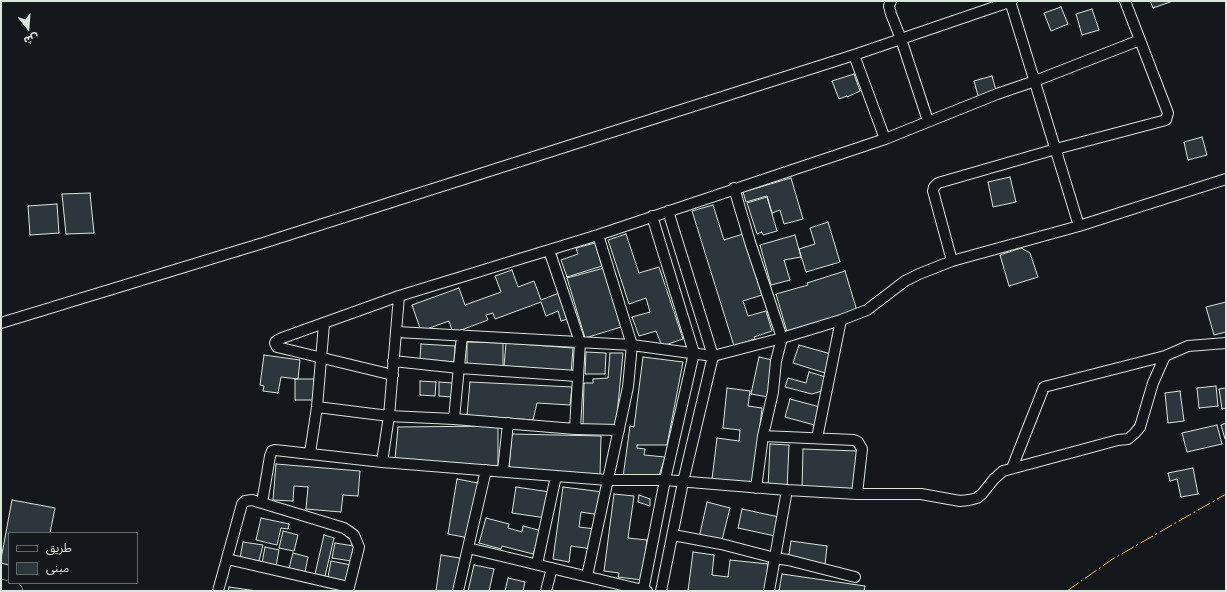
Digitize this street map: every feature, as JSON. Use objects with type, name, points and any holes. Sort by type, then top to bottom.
[{"type":"highway","points":[[1,588],[14,591]]},
{"type":"street","points":[[891,1],[889,6],[891,14],[901,39],[928,120]]},
{"type":"street","points":[[1,323],[263,243],[854,55],[1010,1],[1079,226]]},
{"type":"street","points":[[952,261],[934,195],[934,187],[938,183],[1166,120],[1168,113],[1125,1]]},
{"type":"street","points":[[393,375],[277,347],[275,343],[282,338],[399,296],[598,235],[885,138],[928,120],[1035,81],[1140,40]]},
{"type":"street","points":[[854,55],[885,138]]},
{"type":"street","points":[[397,332],[632,345],[713,356],[782,338],[841,320],[867,310],[905,281],[952,261],[1079,226],[1226,179]]},
{"type":"street","points":[[734,188],[750,242],[782,338],[776,361],[773,392],[763,436],[756,488]]},
{"type":"street","points":[[661,591],[683,482],[713,356],[668,211]]},
{"type":"street","points":[[468,548],[644,591],[665,480],[694,353],[652,216]]},
{"type":"street","points":[[587,576],[628,387],[632,345],[598,235]]},
{"type":"street","points":[[549,250],[580,342],[575,429]]},
{"type":"street","points":[[382,462],[389,416],[399,296]]},
{"type":"street","points":[[817,438],[841,320]]},
{"type":"street","points":[[310,453],[317,408],[324,324]]},
{"type":"street","points":[[454,419],[462,335]]},
{"type":"street","points":[[1012,468],[1044,387],[1165,356],[1188,346],[1226,343]]},
{"type":"street","points":[[262,502],[270,456],[272,451],[280,450],[382,462],[608,480],[665,480],[756,488],[858,494],[921,494],[960,501],[969,500],[977,498],[982,494],[999,473],[1012,468],[1128,438],[1134,434],[1140,427],[1153,384],[1165,356]]},
{"type":"street","points":[[393,361],[459,368],[577,376]]},
{"type":"street","points":[[317,408],[389,416],[454,419],[575,429],[619,430]]},
{"type":"street","points":[[503,471],[508,423]]},
{"type":"street","points":[[763,436],[854,440],[858,442],[862,449],[858,494]]},
{"type":"street","points":[[458,591],[486,470]]},
{"type":"street","points":[[537,564],[556,476]]},
{"type":"street","points":[[769,591],[787,490]]},
{"type":"street","points":[[218,591],[242,504],[248,501],[262,502],[344,528],[354,535],[359,547],[348,589],[227,559]]},
{"type":"street","points":[[673,535],[721,544],[856,576]]},
{"type":"street","points":[[546,591],[552,568]]},
{"type":"building","points":[[1150,1],[1173,1],[1153,8]]},
{"type":"building","points":[[1061,7],[1068,24],[1051,31],[1044,13]]},
{"type":"building","points":[[1092,9],[1099,30],[1082,35],[1076,14]]},
{"type":"building","points":[[854,74],[860,91],[839,99],[832,81]]},
{"type":"building","points":[[992,76],[997,94],[979,99],[974,81]]},
{"type":"building","points":[[1202,137],[1207,155],[1188,160],[1184,142]]},
{"type":"building","points":[[1010,177],[1016,202],[993,207],[988,182]]},
{"type":"building","points":[[791,178],[803,219],[784,224],[780,210],[772,213],[767,196],[746,202],[743,192]]},
{"type":"building","points":[[90,193],[94,233],[66,234],[62,194]]},
{"type":"building","points":[[767,197],[777,231],[763,235],[762,232],[757,234],[747,203]]},
{"type":"building","points":[[57,204],[59,233],[30,235],[28,206]]},
{"type":"building","points":[[713,205],[724,240],[743,234],[762,295],[743,301],[748,316],[766,311],[772,331],[734,346],[692,211]]},
{"type":"building","points":[[828,222],[840,262],[806,272],[799,249],[815,244],[810,228]]},
{"type":"building","points":[[626,234],[639,273],[659,267],[683,339],[662,346],[656,331],[639,336],[632,317],[650,312],[646,298],[629,304],[608,240]]},
{"type":"building","points":[[795,235],[801,257],[784,260],[790,280],[771,285],[760,245]]},
{"type":"building","points":[[595,243],[602,266],[567,277],[561,260],[578,254],[576,248]]},
{"type":"building","points":[[1021,248],[1030,253],[1038,277],[1009,286],[1000,255]]},
{"type":"building","points":[[604,268],[621,327],[585,338],[567,278]]},
{"type":"building","points":[[512,270],[518,287],[534,281],[541,300],[559,293],[568,319],[561,321],[558,311],[546,316],[541,302],[495,319],[493,313],[486,315],[488,320],[453,333],[449,321],[421,331],[412,305],[459,288],[465,305],[501,292],[495,276]]},
{"type":"building","points":[[845,271],[857,311],[787,332],[776,294],[808,285],[807,283]]},
{"type":"building","points":[[1226,302],[1226,332],[1214,335],[1206,307]]},
{"type":"building","points":[[467,342],[503,343],[503,367],[467,367]]},
{"type":"building","points":[[506,343],[573,348],[571,374],[536,371],[536,368],[504,366]]},
{"type":"building","points":[[421,344],[455,346],[454,362],[420,359]]},
{"type":"building","points":[[799,345],[831,354],[825,373],[793,363]]},
{"type":"building","points":[[586,352],[606,353],[605,374],[585,374]]},
{"type":"building","points":[[610,353],[623,353],[616,425],[583,426],[584,383],[593,383],[593,379],[608,378]]},
{"type":"building","points":[[264,355],[300,360],[298,379],[281,377],[278,393],[263,391],[264,386],[260,385]]},
{"type":"building","points":[[643,357],[683,362],[667,445],[637,445],[637,448],[645,449],[644,455],[665,457],[659,476],[623,477],[630,426],[634,427]]},
{"type":"building","points":[[759,357],[776,361],[768,397],[751,394]]},
{"type":"building","points":[[809,372],[829,378],[822,391],[812,394],[785,387],[788,378],[806,383]]},
{"type":"building","points":[[295,379],[314,379],[314,400],[295,400]]},
{"type":"building","points":[[420,381],[436,382],[435,396],[420,395]]},
{"type":"building","points":[[439,382],[453,383],[452,397],[439,396]]},
{"type":"building","points":[[470,382],[572,387],[570,405],[537,403],[533,420],[467,415]]},
{"type":"building","points":[[1216,386],[1218,406],[1199,408],[1197,388]]},
{"type":"building","points":[[727,388],[750,391],[748,406],[762,408],[753,484],[712,479],[717,438],[739,441],[740,430],[723,428]]},
{"type":"building","points":[[1226,388],[1226,408],[1222,409],[1219,389]]},
{"type":"building","points":[[1180,391],[1184,421],[1168,423],[1165,393]]},
{"type":"building","points":[[790,399],[820,407],[818,426],[785,417]]},
{"type":"building","points":[[1226,423],[1226,439],[1225,439],[1221,425]]},
{"type":"building","points":[[1217,425],[1222,444],[1187,452],[1182,433]]},
{"type":"building","points":[[498,426],[498,466],[395,459],[398,427]]},
{"type":"building","points":[[512,434],[601,436],[600,476],[509,468]]},
{"type":"building","points":[[770,444],[789,445],[787,489],[768,488]]},
{"type":"building","points":[[803,449],[857,451],[856,491],[802,490]]},
{"type":"building","points":[[276,464],[360,471],[358,496],[343,495],[341,512],[306,509],[308,487],[294,486],[293,501],[273,500]]},
{"type":"building","points":[[1193,468],[1198,494],[1181,497],[1177,479],[1170,481],[1168,473]]},
{"type":"building","points":[[457,479],[478,483],[469,538],[448,534]]},
{"type":"building","points":[[516,487],[550,492],[546,518],[512,513]]},
{"type":"building","points":[[563,487],[603,492],[600,515],[581,512],[579,527],[595,529],[592,549],[571,546],[569,562],[553,559]]},
{"type":"building","points":[[614,494],[634,496],[628,538],[647,540],[642,580],[618,577],[619,573],[604,571]]},
{"type":"building","points":[[639,495],[650,499],[650,506],[638,502]]},
{"type":"building","points":[[12,500],[55,508],[50,532],[8,532],[8,565],[1,563]]},
{"type":"building","points":[[707,502],[730,508],[721,544],[699,538]]},
{"type":"building","points":[[742,509],[779,517],[775,536],[738,528]]},
{"type":"building","points":[[261,518],[289,524],[288,529],[281,528],[277,545],[256,540]]},
{"type":"building","points":[[486,518],[509,524],[508,528],[522,532],[523,526],[542,531],[537,548],[535,548],[533,554],[502,546],[501,549],[479,543]]},
{"type":"building","points":[[283,531],[298,535],[294,551],[279,548]]},
{"type":"building","points":[[324,535],[334,538],[325,576],[315,574]]},
{"type":"building","points":[[791,541],[827,546],[825,565],[788,560]]},
{"type":"building","points":[[243,542],[263,545],[259,561],[240,558]]},
{"type":"building","points":[[335,543],[354,546],[351,561],[332,558]]},
{"type":"building","points":[[265,547],[279,550],[276,566],[262,563]]},
{"type":"building","points":[[693,552],[714,555],[712,575],[728,577],[730,560],[768,564],[765,591],[688,591]]},
{"type":"building","points":[[293,553],[308,557],[305,572],[289,568]]},
{"type":"building","points":[[441,555],[460,558],[456,591],[436,591]]},
{"type":"building","points":[[331,561],[351,565],[346,583],[328,577]]},
{"type":"building","points":[[474,565],[494,569],[489,591],[468,591]]},
{"type":"building","points":[[782,574],[865,586],[864,591],[779,591]]},
{"type":"building","points":[[508,578],[525,582],[523,591],[505,591]]},
{"type":"building","points":[[229,587],[257,591],[228,591]]},
{"type":"power","points":[[1067,591],[1111,560],[1226,494]]}]
